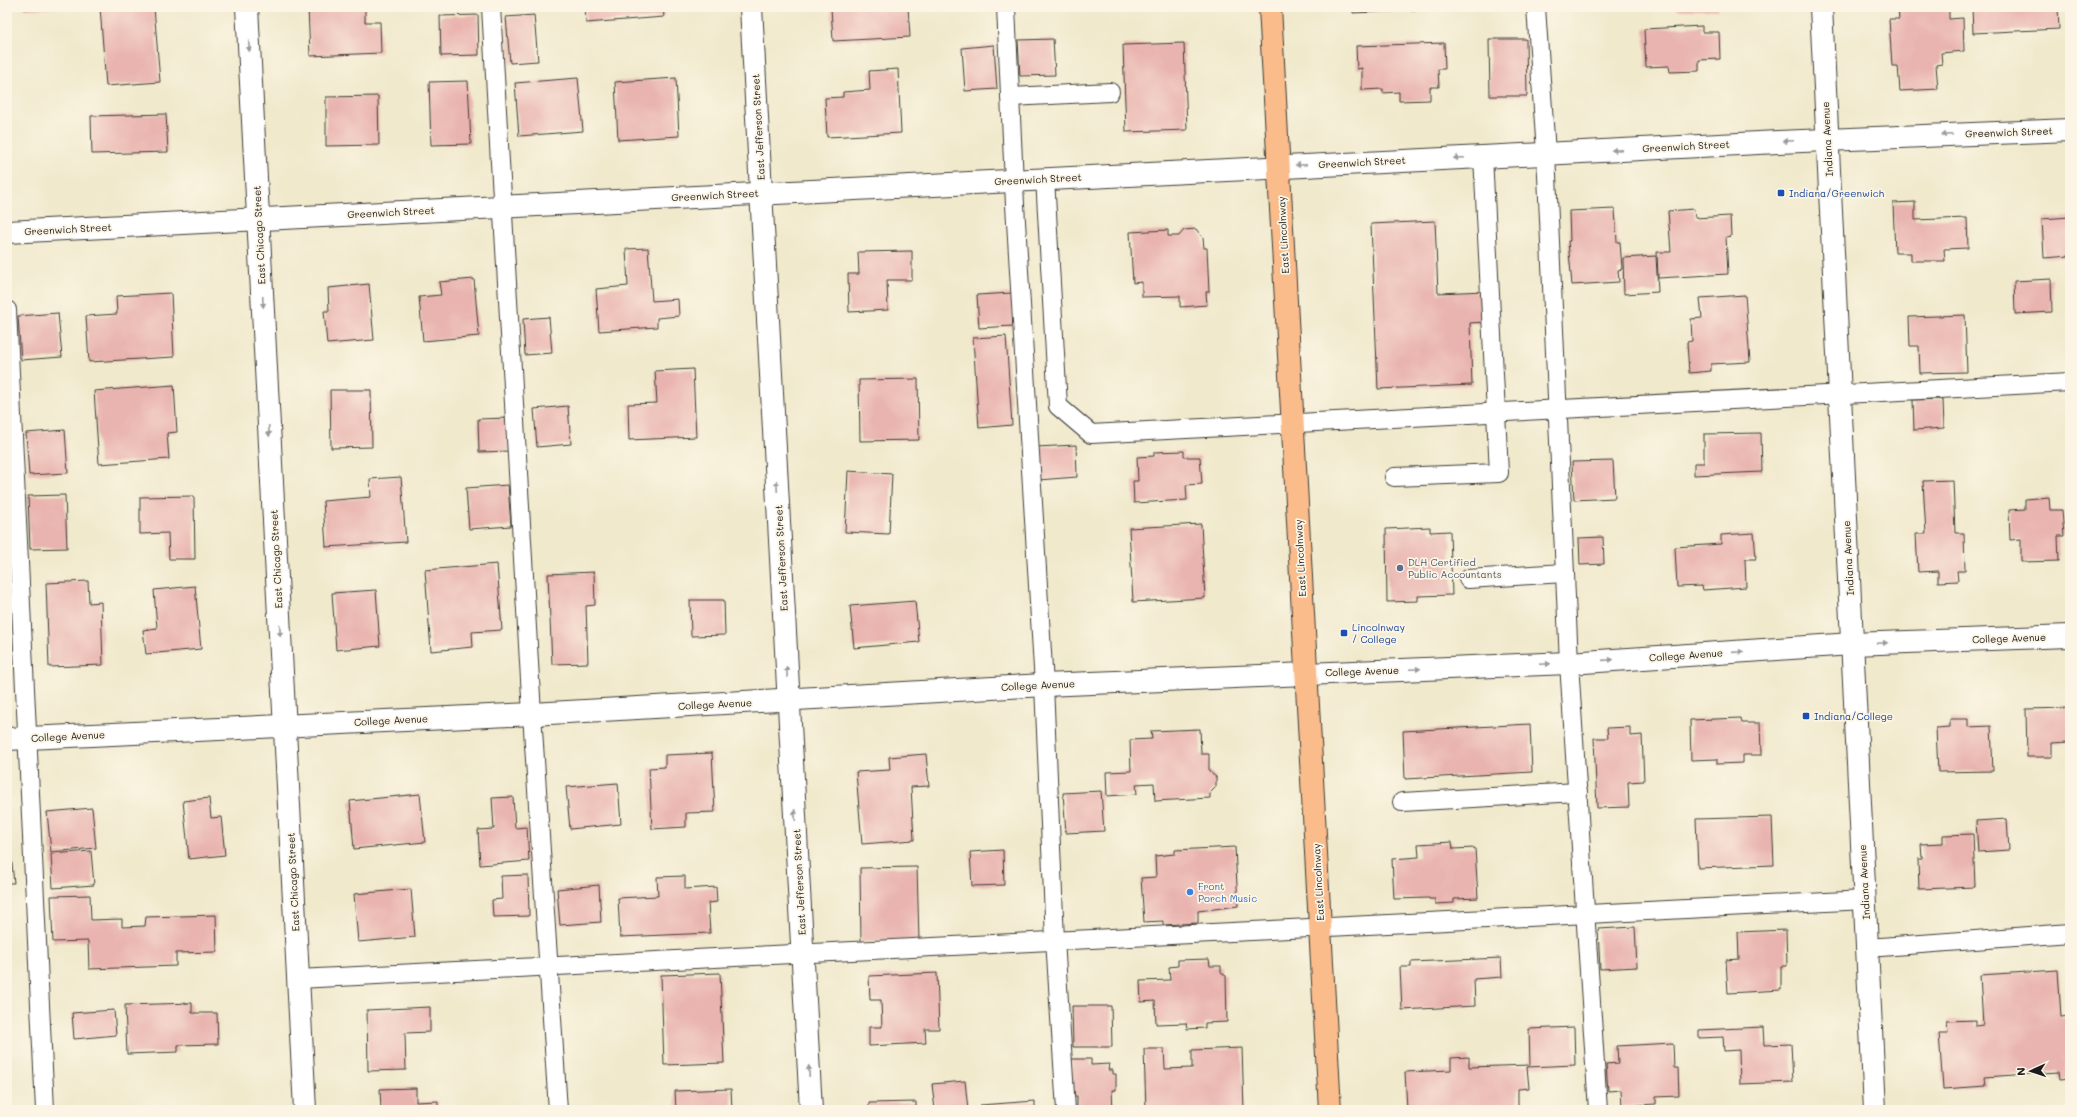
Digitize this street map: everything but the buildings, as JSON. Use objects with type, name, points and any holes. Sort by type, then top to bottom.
[{"type":"main road","name":"East Lincolnway","points":[[1270,7],[1330,1110]]},
{"type":"street","name":"East Chicago Street","points":[[247,7],[305,1110]]},
{"type":"street","name":"East Jefferson Street","points":[[751,7],[811,1110]]},
{"type":"street","name":"Indiana Avenue","points":[[1821,7],[1876,1110]]},
{"type":"street","name":"Greenwich Street","points":[[7,232],[1483,156],[2070,130]]},
{"type":"street","name":"College Avenue","points":[[17,739],[532,714],[1044,685],[1569,663],[1852,644],[2070,636]]},
{"type":"lane","points":[[491,7],[532,714],[558,1110]]},
{"type":"lane","points":[[1006,7],[1014,180],[1044,685],[1055,940],[1066,1110]]},
{"type":"lane","points":[[1536,7],[1546,153],[1569,663],[1598,1110]]},
{"type":"lane","points":[[1010,97],[1110,92]]},
{"type":"lane","points":[[1394,477],[1499,473],[1483,156]]},
{"type":"lane","points":[[1045,178],[1058,406],[1091,434],[2070,382]]},
{"type":"lane","points":[[7,310],[17,739],[45,1110]]},
{"type":"lane","points":[[1468,579],[1565,573]]},
{"type":"lane","points":[[1402,802],[1578,792]]},
{"type":"lane","points":[[298,978],[1865,900]]},
{"type":"lane","points":[[1868,948],[2070,933]]},
{"type":"place","name":"Indiana/Greenwich","points":[[1781,193]]},
{"type":"place","name":"DLH Certified Public Accountants","points":[[1400,568]]},
{"type":"place","name":"Lincolnway / College","points":[[1344,633]]},
{"type":"place","name":"Indiana/College","points":[[1806,716]]},
{"type":"place","name":"Front Porch Music","points":[[1190,892]]}]
